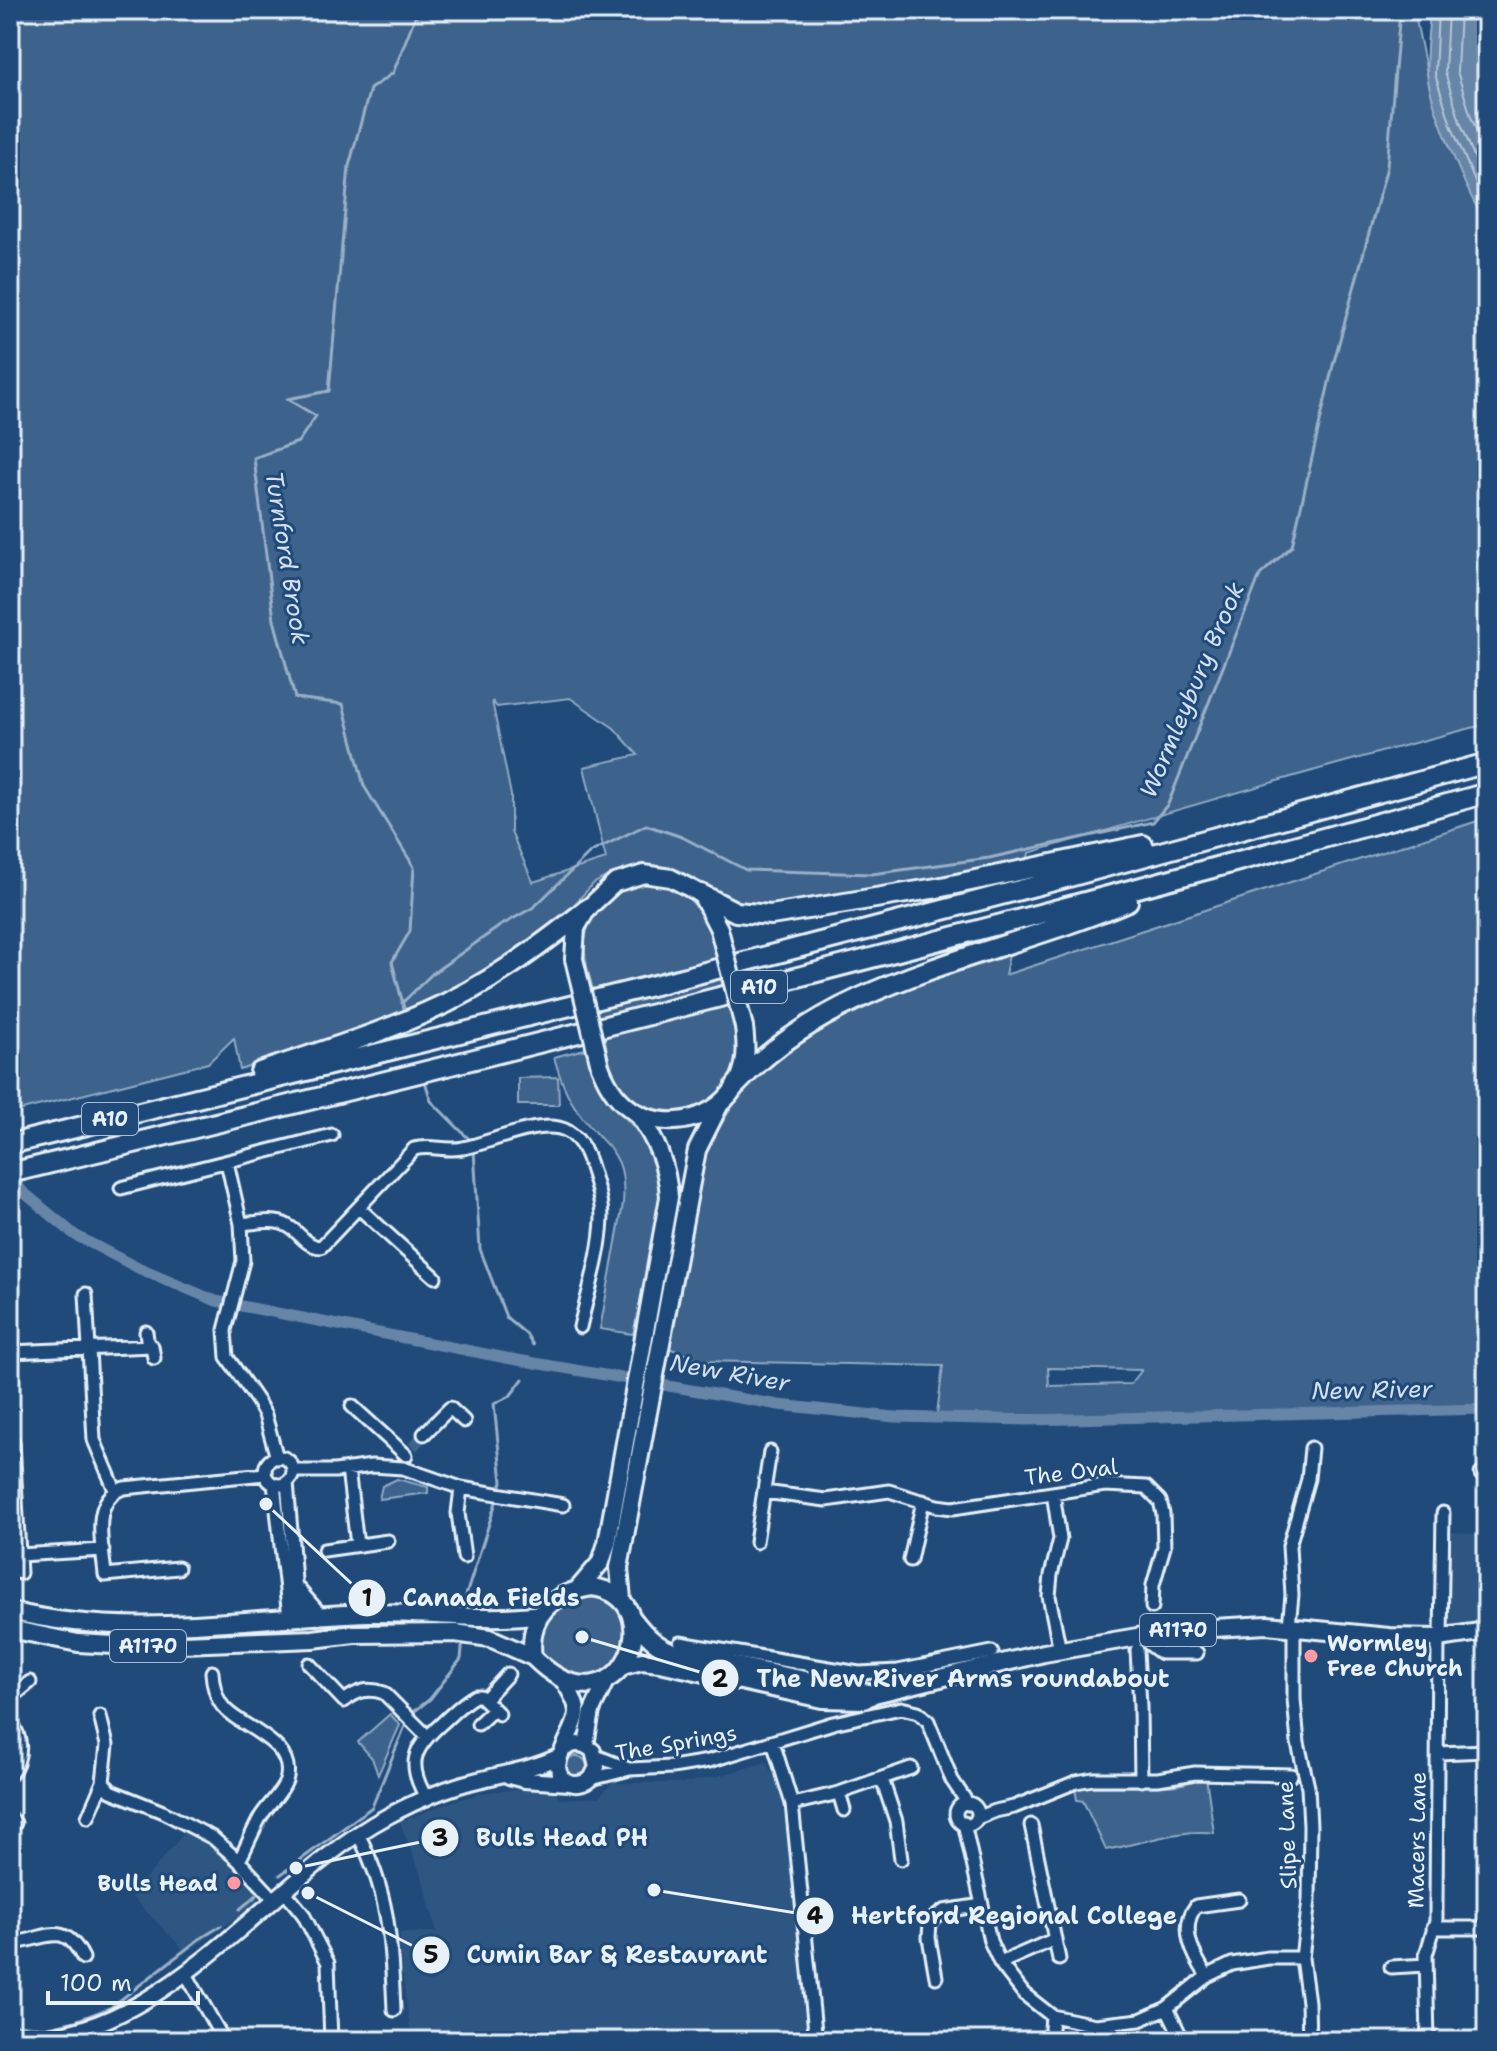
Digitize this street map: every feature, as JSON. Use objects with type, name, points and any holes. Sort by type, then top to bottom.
[{"type":"highway","name":"A10","points":[[10,1144],[659,984],[1487,763]]},
{"type":"highway","name":"A10","points":[[19,1171],[665,1012],[1160,883],[1487,793]]},
{"type":"highway","points":[[701,894],[736,912],[771,915],[1016,873],[1193,832],[1264,824]]},
{"type":"highway","points":[[736,1085],[756,1062],[795,1035],[884,986],[1126,903],[1160,883]]},
{"type":"highway","points":[[211,1095],[236,1079],[367,1036],[446,1004],[549,939],[587,909]]},
{"type":"main road","points":[[533,1657],[531,1639],[540,1614],[578,1589],[601,1562],[607,1543],[669,1197],[668,1175],[660,1152],[637,1113],[606,1082],[600,1066],[574,959],[576,928],[587,909],[615,883],[644,874],[671,878],[701,894]]},
{"type":"main road","name":"A10","points":[[622,1599],[619,1568],[697,1150],[719,1106],[736,1085],[746,1053],[744,1027],[719,929],[701,894]]},
{"type":"main road","name":"A10","points":[[637,1113],[678,1122],[700,1116],[719,1106]]},
{"type":"main road","points":[[504,1775],[578,1785],[591,1779],[597,1767],[591,1750],[592,1711],[606,1681],[622,1666],[631,1649],[633,1619],[622,1599],[600,1588],[578,1589]]},
{"type":"main road","points":[[297,1591],[319,1616]]},
{"type":"main road","name":"A1170","points":[[10,1611],[60,1621],[114,1626],[292,1624]]},
{"type":"main road","name":"A1170","points":[[10,1629],[78,1643],[117,1646],[292,1624],[319,1616],[371,1613],[516,1617],[540,1614]]},
{"type":"main road","name":"A1170","points":[[633,1619],[649,1638],[668,1651],[800,1672],[874,1694]]},
{"type":"main road","points":[[292,1624],[304,1630],[330,1635],[394,1632],[478,1636],[506,1644],[533,1657],[563,1681],[577,1708],[576,1721],[557,1756],[559,1774],[569,1783]]},
{"type":"main road","name":"A1170","points":[[622,1666],[648,1661],[780,1688],[804,1697],[864,1700],[874,1694],[1148,1634],[1241,1624],[1389,1637],[1439,1638],[1487,1631]]},
{"type":"main road","points":[[780,1688],[792,1686],[800,1672]]},
{"type":"main road","points":[[563,1681],[589,1686],[606,1681]]},
{"type":"main road","points":[[10,2037],[57,2035],[83,2030],[125,2012],[185,1972],[334,1850],[388,1816],[475,1780],[504,1775],[557,1756],[574,1744],[591,1750]]},
{"type":"street","points":[[241,1224],[277,1222],[288,1225],[309,1244],[318,1247],[328,1242],[414,1149],[474,1146],[551,1127],[562,1129],[581,1143],[587,1156],[602,1216],[580,1327]]},
{"type":"street","points":[[121,1188],[332,1135]]},
{"type":"street","points":[[227,1162],[241,1224],[243,1261],[225,1330],[227,1357],[265,1415],[277,1458]]},
{"type":"street","points":[[359,1208],[435,1277]]},
{"type":"street","points":[[86,1294],[94,1440],[115,1490]]},
{"type":"street","points":[[10,1352],[87,1348],[151,1350],[146,1332]]},
{"type":"street","points":[[352,1406],[410,1451],[403,1468]]},
{"type":"street","points":[[424,1434],[450,1408],[464,1421]]},
{"type":"street","points":[[13,1442],[20,1573]]},
{"type":"street","name":"Slipe Lane","points":[[1309,2041],[1302,1958],[1311,1851],[1308,1787],[1298,1743],[1294,1699],[1289,1546],[1308,1479],[1311,1448]]},
{"type":"street","points":[[756,1542],[770,1452]]},
{"type":"street","points":[[265,1474],[269,1462],[277,1458],[288,1461],[297,1591],[292,1624]]},
{"type":"street","points":[[274,1484],[290,1477],[372,1466],[403,1468],[461,1488],[563,1505]]},
{"type":"street","points":[[348,1469],[357,1545]]},
{"type":"street","points":[[178,1568],[105,1575],[102,1508],[107,1498],[115,1490],[265,1474]]},
{"type":"street","points":[[265,1474],[274,1484],[292,1624]]},
{"type":"street","name":"The Oval","points":[[764,1492],[826,1500],[889,1491],[953,1508],[1105,1485],[1137,1485],[1154,1493],[1162,1506],[1164,1541],[1153,1585],[1152,1607]]},
{"type":"street","points":[[461,1488],[458,1513],[464,1557]]},
{"type":"street","points":[[1053,1493],[1060,1539],[1049,1596],[1060,1651]]},
{"type":"street","points":[[910,1560],[923,1501]]},
{"type":"street","name":"Macers Lane","points":[[1428,2041],[1427,1945],[1436,1907],[1443,1513]]},
{"type":"street","points":[[324,1550],[388,1541]]},
{"type":"street","points":[[19,1555],[103,1550]]},
{"type":"street","points":[[1148,1634],[1149,1644],[1161,1653],[1197,1653]]},
{"type":"street","points":[[680,1643],[800,1672],[898,1671],[992,1652]]},
{"type":"street","points":[[1137,1650],[1141,1780]]},
{"type":"street","points":[[309,1664],[344,1701],[354,1693],[377,1690],[427,1736]]},
{"type":"street","points":[[212,1672],[216,1693],[226,1710],[278,1747],[287,1772],[284,1785],[260,1819],[239,1861]]},
{"type":"street","points":[[484,1700],[508,1674]]},
{"type":"street","points":[[10,1699],[30,1682]]},
{"type":"street","points":[[427,1799],[414,1771],[417,1749],[427,1736],[475,1696],[496,1712],[478,1724]]},
{"type":"street","name":"The Springs","points":[[591,1779],[630,1769],[709,1761],[881,1711],[909,1709],[928,1721],[970,1814]]},
{"type":"street","points":[[88,1817],[103,1782],[107,1745],[100,1716]]},
{"type":"street","points":[[10,1721],[19,1736],[20,1750],[19,1760],[10,1775]]},
{"type":"street","points":[[773,1742],[792,1804],[816,2041]]},
{"type":"street","points":[[591,1750],[630,1769]]},
{"type":"street","points":[[1438,1753],[1487,1751]]},
{"type":"street","points":[[792,1804],[839,1793],[911,1768]]},
{"type":"street","points":[[1291,1775],[1195,1773],[1141,1780],[1076,1782],[1014,1807],[995,1811],[983,1807],[970,1814],[969,1842],[990,1941],[1000,1963],[1024,1994],[1052,2016],[1078,2023],[1116,2024],[1140,2020],[1167,2008],[1207,1976],[1243,1961],[1302,1958]]},
{"type":"street","points":[[882,1779],[896,1821],[901,1859]]},
{"type":"street","points":[[103,1782],[111,1791],[163,1812],[213,1838],[303,1914],[328,1963],[331,2040]]},
{"type":"street","points":[[839,1793],[844,1810]]},
{"type":"street","points":[[1031,1825],[1059,1959]]},
{"type":"street","points":[[358,1834],[376,1872],[389,1929],[394,2010]]},
{"type":"street","points":[[1207,1976],[1191,1946],[1191,1913],[1196,1906],[1239,1900]]},
{"type":"street","points":[[936,1977],[929,1938],[930,1921],[944,1911],[982,1905]]},
{"type":"street","points":[[1433,1928],[1487,1928]]},
{"type":"street","points":[[10,1943],[48,1934],[63,1935],[75,1945],[83,1958]]},
{"type":"street","points":[[1000,1963],[1055,1939]]},
{"type":"street","points":[[1391,1967],[1426,1965]]},
{"type":"street","points":[[185,1972],[224,2041]]},
{"type":"street","points":[[1167,2008],[1183,2041]]},
{"type":"street","points":[[1050,2041],[1052,2016]]},
{"type":"shaded area","points":[[10,10],[1414,10],[1427,74],[1487,204],[1487,724],[1029,853],[1026,866],[777,906],[731,903],[680,873],[642,864],[611,874],[593,884],[567,912],[502,960],[442,996],[385,1020],[240,1070],[234,1038],[208,1063],[10,1113]],"holes":[[[570,698],[614,728],[638,755],[584,767],[606,859],[533,882],[511,832],[511,795],[492,701],[497,707]]]},
{"type":"shaded area","points":[[1487,818],[1487,1405],[1074,1416],[937,1414],[943,1366],[702,1361],[669,1348],[706,1154],[733,1106],[759,1072],[793,1044],[851,1011],[1010,949],[1005,975]],"holes":[[[1048,1368],[1141,1370],[1131,1384],[1049,1386]]]},
{"type":"shaded area","points":[[643,884],[675,890],[695,905],[708,929],[717,958],[593,990],[585,940],[593,917],[619,892]]},
{"type":"shaded area","points":[[720,977],[724,990],[598,1022],[594,1008]]},
{"type":"shaded area","points":[[729,1003],[737,1033],[738,1056],[728,1082],[716,1096],[683,1110],[665,1110],[647,1106],[631,1097],[618,1082],[610,1064],[604,1034]]},
{"type":"shaded area","points":[[585,1049],[603,1093],[647,1142],[658,1172],[661,1209],[633,1334],[600,1329],[623,1204],[622,1172],[613,1152],[570,1100],[554,1057]]},
{"type":"shaded area","points":[[558,1077],[559,1105],[518,1105],[518,1078]]},
{"type":"shaded area","points":[[397,1479],[428,1487],[428,1493],[379,1499],[382,1486]]},
{"type":"shaded area","points":[[1449,1532],[1487,1535],[1487,1624],[1447,1627]]},
{"type":"shaded area","points":[[586,1597],[601,1599],[612,1605],[620,1614],[626,1638],[623,1651],[605,1672],[574,1679],[543,1655],[538,1646],[538,1637],[558,1611]]},
{"type":"shaded area","points":[[390,1714],[400,1725],[378,1775],[372,1758],[358,1742]]},
{"type":"shaded area","points":[[576,1756],[584,1759],[587,1767],[584,1775],[576,1778],[568,1775],[565,1767],[568,1759]]},
{"type":"shaded area","points":[[766,1762],[779,1787],[786,1826],[807,2041],[495,2041],[410,2029],[400,1933],[437,1932],[423,1880],[400,1822],[486,1792],[549,1787],[561,1799],[599,1797],[612,1783],[684,1783]]},
{"type":"shaded area","points":[[1206,1777],[1214,1833],[1174,1835],[1106,1850],[1083,1801],[1077,1800],[1075,1788],[1177,1785]]},
{"type":"shaded area","points":[[186,1831],[214,1845],[259,1894],[256,1902],[236,1918],[186,1952],[131,1896]]},
{"type":"water","points":[[1430,10],[1487,10],[1487,223],[1461,173],[1429,87],[1426,57]]},
{"type":"waterway","name":"Turnford Brook","points":[[405,1012],[392,962],[410,931],[414,867],[364,786],[343,704],[295,698],[274,620],[254,458],[298,442],[316,416],[287,399],[329,391],[349,166],[370,89],[393,73],[415,17],[425,10]]},
{"type":"waterway","name":"Wormleybury Brook","points":[[402,1003],[433,973],[500,926],[534,907],[591,852],[646,825],[682,837],[746,870],[872,874],[989,858],[1153,822],[1168,804],[1260,575],[1292,546],[1333,365],[1387,167],[1400,10]]},
{"type":"waterway","name":"Turnford Brook","points":[[425,1081],[431,1101],[473,1143]]},
{"type":"waterway","name":"Turnford Brook","points":[[474,1150],[480,1249],[506,1317],[527,1335],[533,1345]]},
{"type":"waterway","name":"New River","points":[[10,1176],[22,1191],[75,1235],[140,1269],[216,1301],[506,1358],[779,1405],[894,1417],[1028,1420],[1487,1409]]},
{"type":"waterway","name":"Turnford Brook","points":[[499,1492],[502,1482],[494,1404],[510,1396],[523,1379]]},
{"type":"waterway","name":"Turnford Brook","points":[[465,1611],[466,1595],[497,1499]]},
{"type":"waterway","name":"Turnford Brook","points":[[411,1714],[430,1699],[461,1659],[463,1638]]},
{"type":"waterway","name":"Turnford Brook","points":[[280,1875],[372,1807],[407,1721]]},
{"type":"waterway","name":"Turnford Brook","points":[[240,1909],[257,1895]]},
{"type":"waterway","name":"Turnford Brook","points":[[10,2024],[45,2028],[110,2008],[198,1940],[221,1926]]},
{"type":"tunnel","points":[[413,1447],[424,1434]]},
{"type":"place","name":"Canada Fields","points":[[266,1504]]},
{"type":"place","name":"The New River Arms roundabout","points":[[582,1637]]},
{"type":"place","name":"Wormley Free Church","points":[[1311,1656]]},
{"type":"place","name":"Bulls Head PH","points":[[296,1868]]},
{"type":"place","name":"Bulls Head","points":[[234,1883]]},
{"type":"place","name":"Hertford Regional College","points":[[654,1890]]},
{"type":"place","name":"Cumin Bar & Restaurant","points":[[308,1893]]}]
